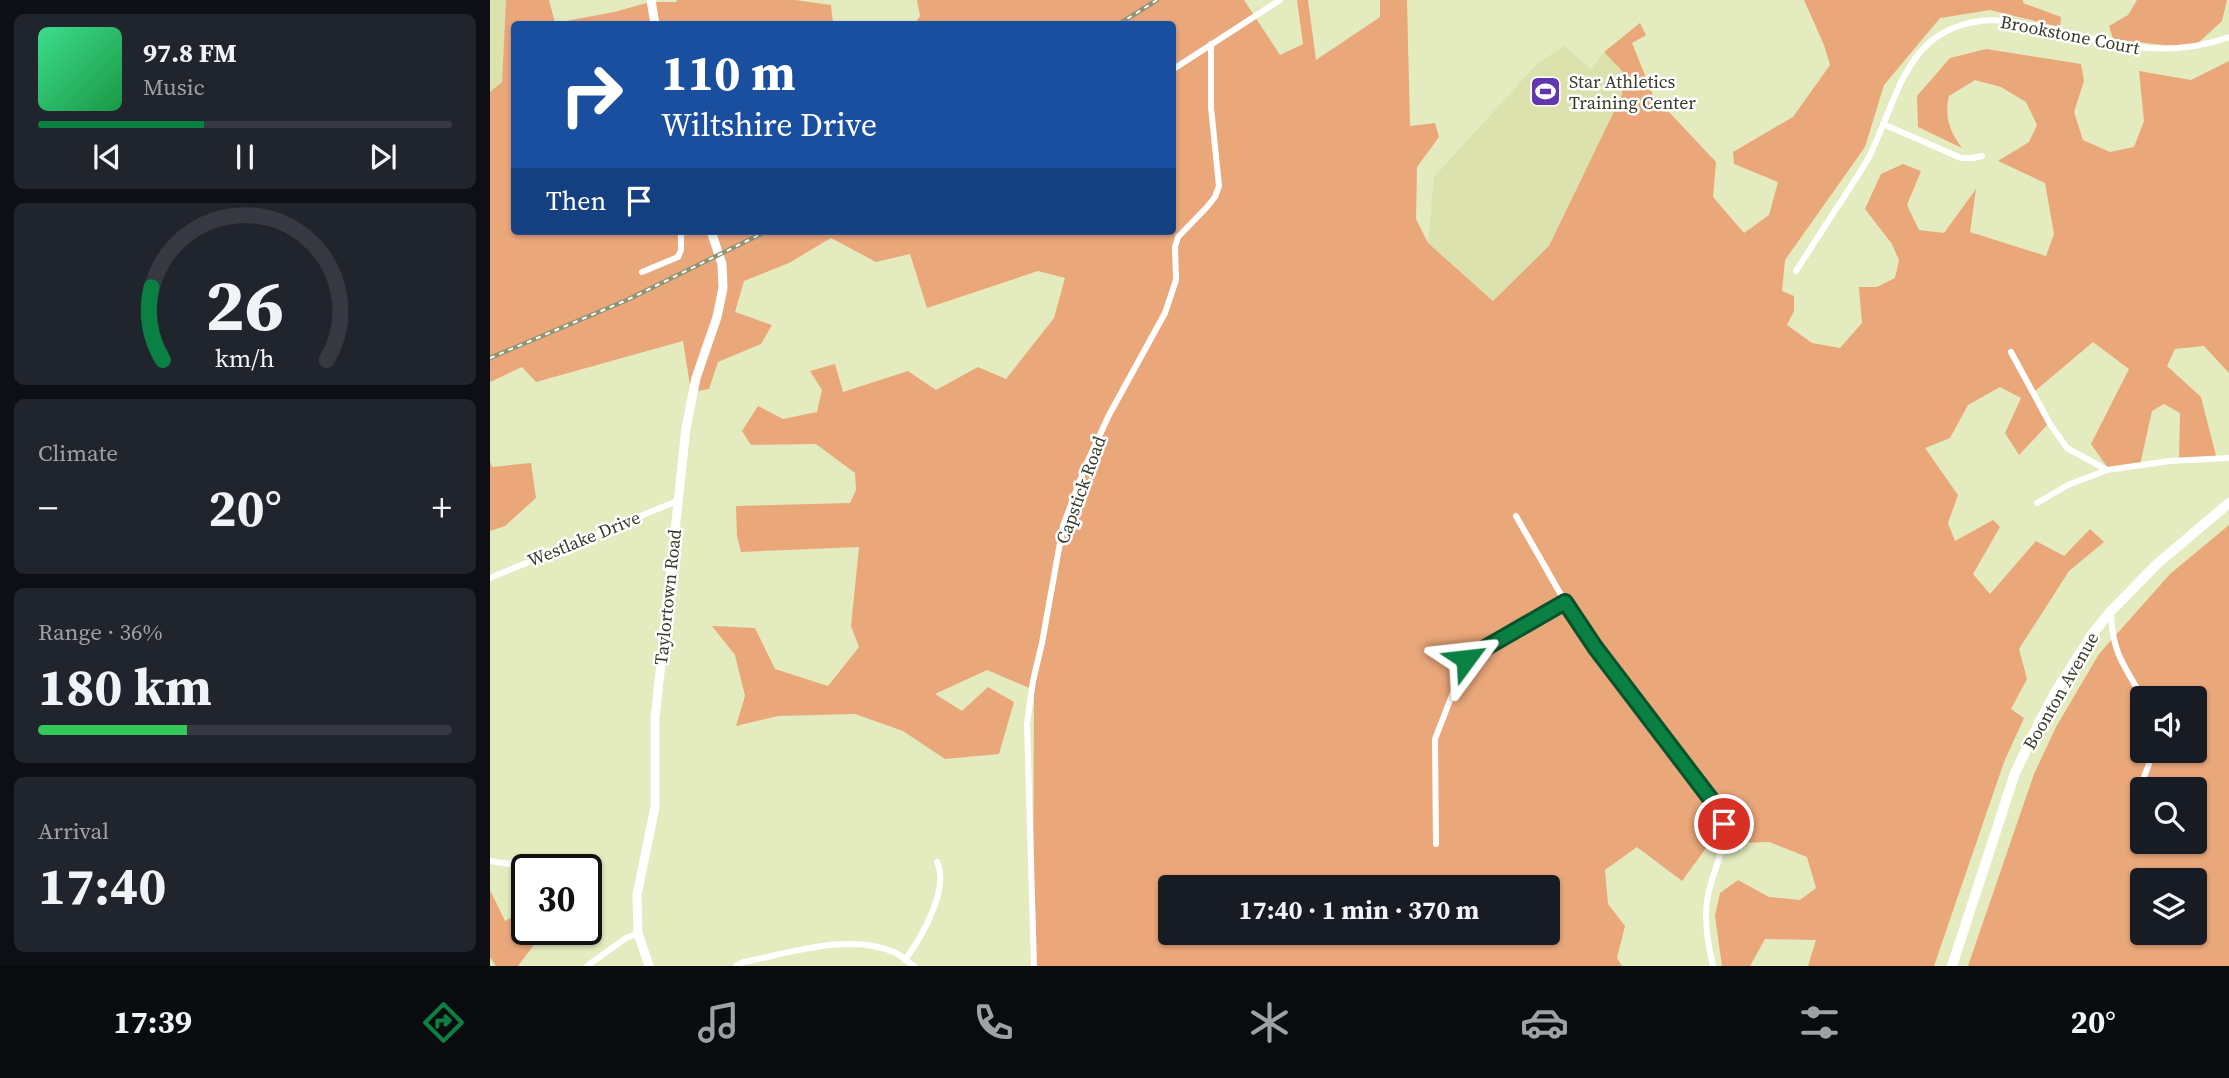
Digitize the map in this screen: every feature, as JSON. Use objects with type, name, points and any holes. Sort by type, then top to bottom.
[{"type":"main road","name":"Boonton Avenue","points":[[1952,966],[2015,773],[2056,691],[2093,633],[2111,611],[2148,573],[2229,503]]},
{"type":"street","points":[[651,0],[654,21]]},
{"type":"street","points":[[1176,67],[1280,0]]},
{"type":"street","name":"Brookstone Court","points":[[1796,271],[1868,158],[1905,71],[1920,50],[1941,34],[1970,22],[2005,21],[2130,47],[2161,50],[2198,47],[2229,37]]},
{"type":"street","name":"Capstick Road","points":[[1034,966],[1027,743],[1033,681],[1063,526],[1085,467],[1109,415],[1165,313],[1176,280],[1175,247],[1178,237],[1207,207],[1219,186],[1211,107],[1211,44]]},
{"type":"street","points":[[1883,124],[1961,158],[1982,156]]},
{"type":"street","points":[[642,272],[678,257],[681,235]]},
{"type":"street","name":"Taylortown Road","points":[[649,966],[638,933],[637,895],[655,807],[655,719],[677,501],[692,394],[721,303],[723,288],[722,264],[712,235]]},
{"type":"street","points":[[2011,352],[2067,448],[2107,470]]},
{"type":"street","points":[[2037,503],[2068,485],[2107,470],[2170,461],[2229,458]]},
{"type":"street","name":"Westlake Drive","points":[[490,578],[677,501]]},
{"type":"street","points":[[1516,516],[1576,621],[1721,816],[1724,840],[1714,867],[1706,903],[1707,936],[1713,966]]},
{"type":"street","points":[[1436,844],[1435,739],[1466,659],[1565,602]]},
{"type":"street","points":[[2111,611],[2115,647],[2136,686]]},
{"type":"street","points":[[490,861],[511,863]]},
{"type":"street","points":[[905,960],[923,934],[937,897],[941,869],[937,862]]},
{"type":"street","points":[[587,966],[626,938],[638,933]]},
{"type":"street","points":[[736,966],[744,962],[845,943],[871,945],[897,954],[914,966]]},
{"type":"shaded area","points":[[490,0],[506,0],[502,82],[490,92]]},
{"type":"shaded area","points":[[506,0],[549,0],[554,21],[511,21],[511,235],[1176,235],[1176,21],[917,21],[920,16],[917,0],[1244,0],[1280,55],[1303,44],[1297,0],[1308,0],[1316,60],[1380,17],[1380,0],[1407,0],[1410,126],[1435,123],[1439,137],[1417,167],[1416,219],[1428,243],[1493,301],[1549,246],[1622,95],[1623,72],[1604,52],[1640,23],[1646,35],[1632,43],[1653,95],[1716,162],[1713,197],[1744,233],[1769,215],[1778,182],[1734,164],[1733,152],[1793,117],[1830,65],[1804,0],[2023,0],[2023,3],[2061,17],[2060,27],[1990,10],[1940,18],[1884,85],[1865,147],[1785,260],[1782,291],[1794,296],[1794,311],[1787,325],[1812,343],[1840,348],[1862,323],[1859,287],[1877,287],[1895,278],[1899,260],[1892,244],[1865,209],[1881,174],[1903,164],[1921,171],[1907,205],[1919,230],[1944,233],[1976,189],[1970,232],[2046,256],[2054,234],[2045,183],[1998,161],[2029,142],[2037,125],[2026,102],[2001,87],[1975,80],[1949,96],[1949,124],[1962,148],[1918,127],[1917,96],[1950,58],[1986,49],[2081,64],[2084,81],[2074,112],[2083,140],[2110,152],[2134,147],[2144,121],[2139,71],[2191,80],[2229,61],[2229,373],[2204,346],[2175,349],[2167,366],[2201,397],[2217,460],[2179,461],[2180,413],[2164,404],[2152,411],[2140,465],[2108,468],[2091,444],[2129,369],[2093,342],[2035,391],[2049,423],[2019,455],[2005,433],[2021,398],[2000,387],[1968,405],[1950,438],[1925,448],[1958,495],[1948,523],[1955,541],[1993,520],[2000,527],[1973,574],[1990,594],[2036,541],[2064,556],[2090,529],[2104,542],[2069,571],[2019,649],[2027,679],[2011,709],[2024,718],[2004,762],[1934,966],[1808,966],[1816,940],[1765,939],[1750,966],[1722,966],[1715,916],[1720,893],[1738,880],[1769,897],[1800,900],[1816,888],[1807,857],[1769,842],[1709,844],[1682,881],[1637,847],[1605,870],[1608,904],[1625,926],[1617,958],[1622,966],[1035,966],[1034,690],[987,670],[935,694],[962,711],[988,687],[1014,702],[999,754],[945,759],[903,731],[855,714],[778,716],[736,726],[745,696],[735,655],[712,626],[755,628],[775,669],[828,686],[859,647],[851,626],[859,547],[741,552],[737,536],[736,506],[850,503],[856,490],[855,473],[816,444],[751,445],[742,431],[758,406],[783,419],[817,412],[822,390],[810,371],[835,364],[843,392],[908,371],[936,390],[978,367],[1006,379],[1054,318],[1065,278],[1038,271],[927,308],[910,254],[876,262],[831,238],[789,263],[744,281],[735,312],[772,325],[761,344],[718,362],[709,389],[691,392],[683,341],[536,382],[522,367],[490,382],[490,92],[502,82]]},
{"type":"shaded area","points":[[795,0],[831,5],[833,21],[566,21],[650,2]]},
{"type":"shaded area","points":[[2137,0],[2227,0],[2222,21],[2198,43],[2180,47],[2113,39],[2109,26],[2128,15]]},
{"type":"shaded area","points":[[1564,46],[1591,69],[1604,52],[1623,72],[1622,95],[1549,247],[1493,301],[1428,243],[1434,177],[1537,64]]},
{"type":"shaded area","points":[[490,461],[492,467],[531,463],[536,498],[505,526],[490,531]]},
{"type":"shaded area","points":[[2229,525],[2229,966],[1968,966],[2034,774],[2056,727],[2099,654],[2170,574]]},
{"type":"shaded area","points":[[490,890],[505,921],[511,918],[511,945],[534,945],[518,966],[496,966],[490,957]]},
{"type":"railway","points":[[1124,21],[1157,0]]},
{"type":"railway","points":[[490,358],[627,300],[759,235]]},
{"type":"place","name":"Star Athletics Training Center","points":[[1546,92]]},
{"type":"route","points":[[1466,659],[1565,602],[1595,647],[1718,808],[1724,824]]}]
